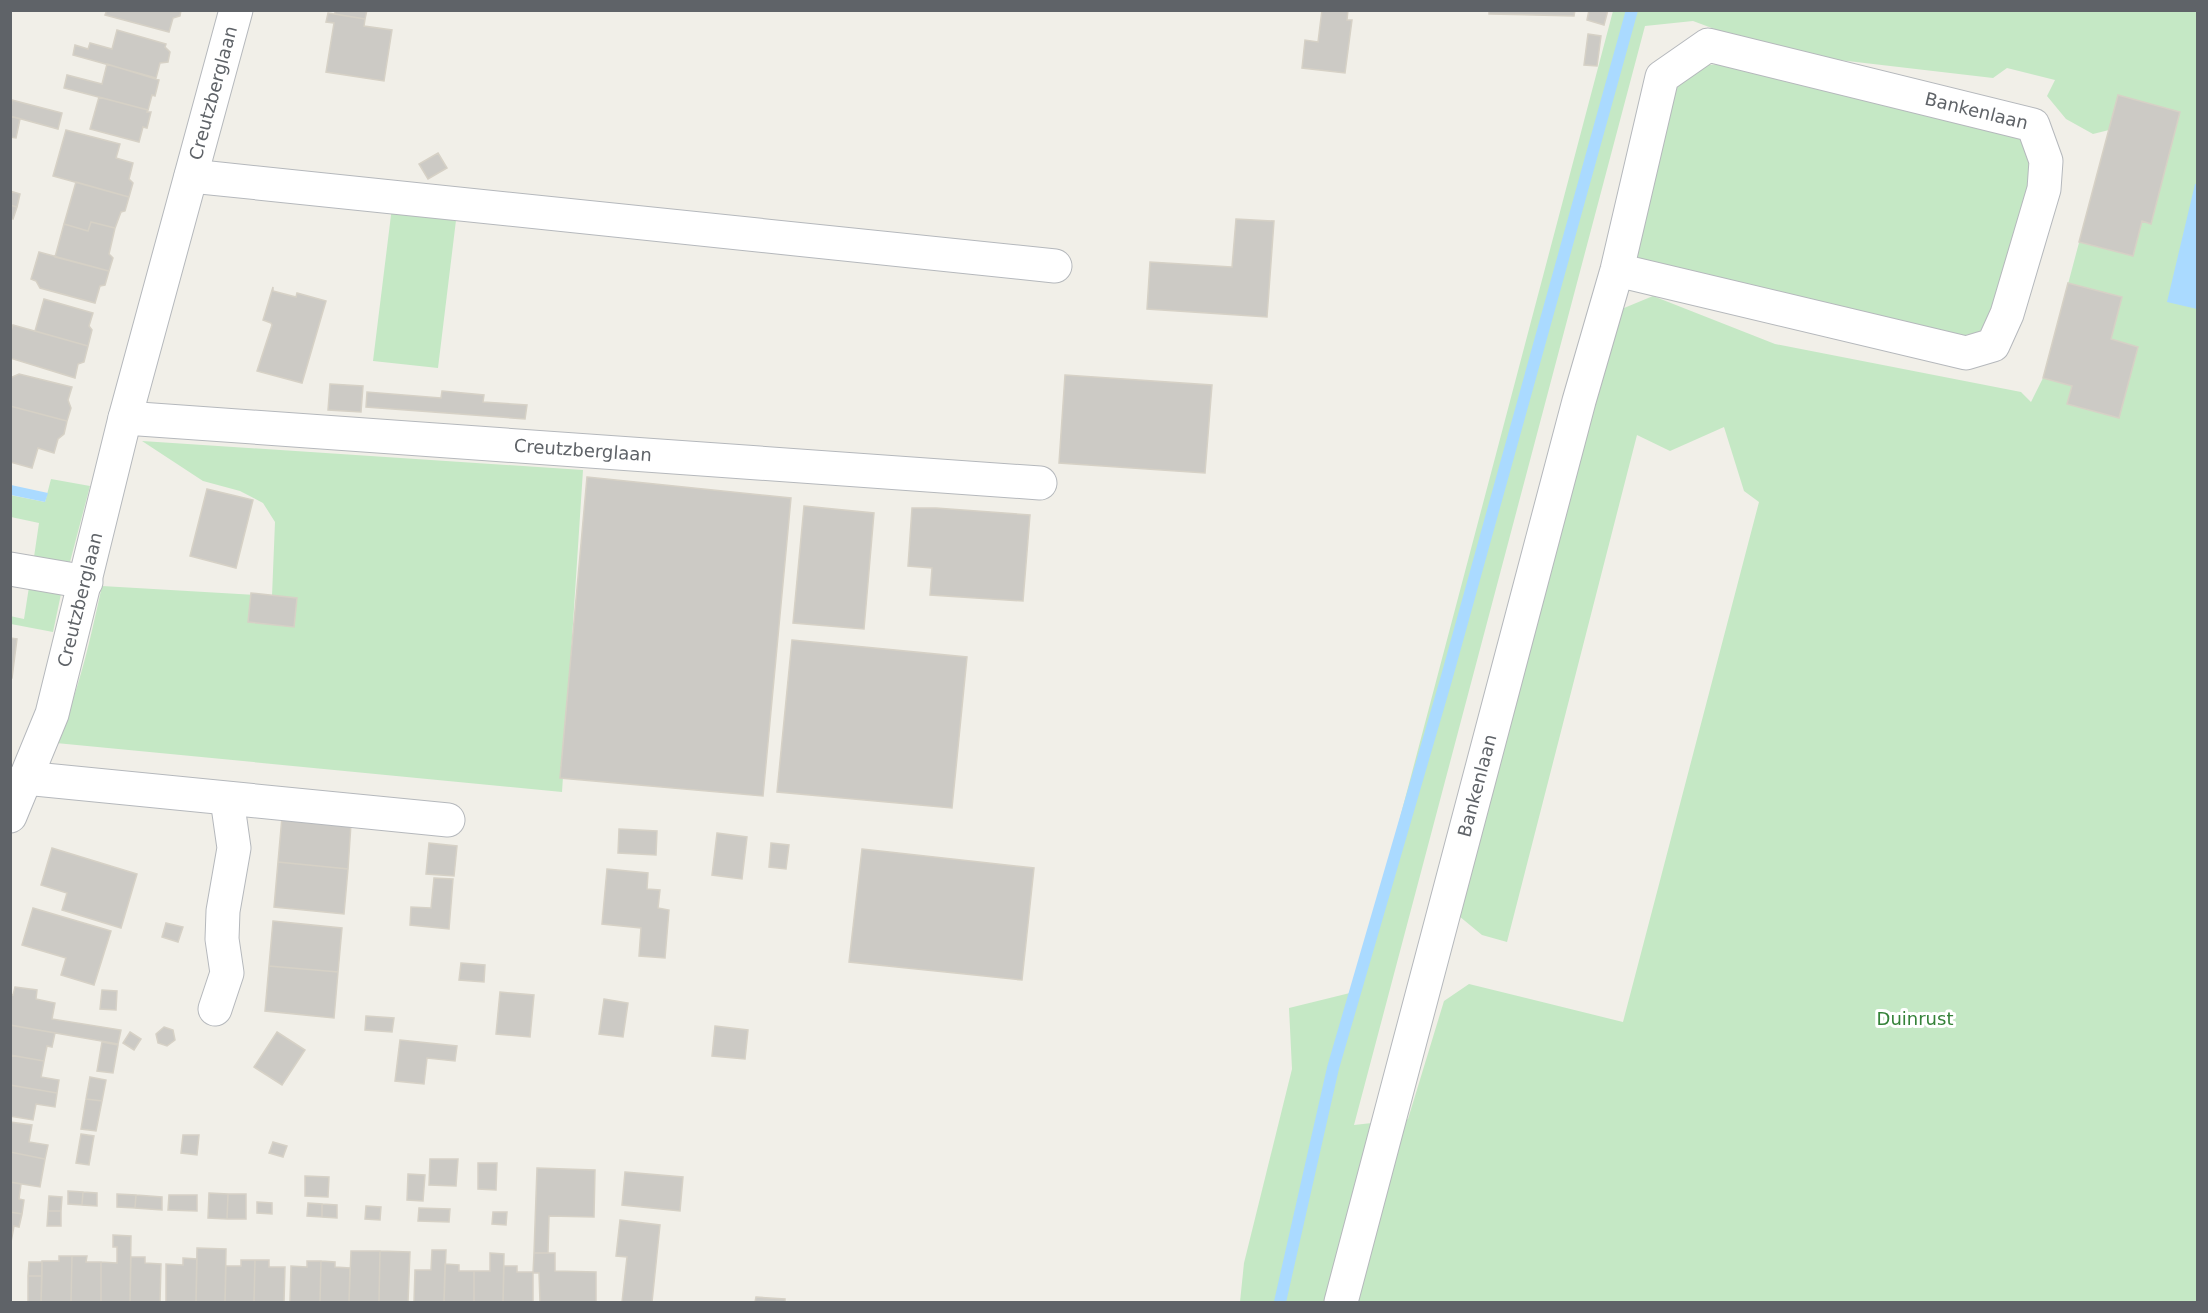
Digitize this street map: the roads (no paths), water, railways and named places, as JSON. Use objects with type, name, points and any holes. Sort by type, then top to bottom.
[{"type":"street","name":"Creutzberglaan","points":[[10,816],[52,714],[125,418],[236,10]]},
{"type":"street","name":"Bankenlaan","points":[[1341,1302],[1579,401],[1617,270],[1662,77],[1708,45],[2033,125],[2046,161],[2044,189],[2007,314],[1993,345],[1966,353],[1617,270]]},
{"type":"street","name":"Creutzberglaan","points":[[191,176],[1055,266]]},
{"type":"street","name":"Creutzberglaan","points":[[125,418],[1040,483]]},
{"type":"street","points":[[10,568],[86,582]]},
{"type":"street","points":[[25,778],[448,820]]},
{"type":"street","points":[[215,1009],[227,974],[222,939],[223,911],[234,848],[227,799]]},
{"type":"water","points":[[2195,184],[2198,184],[2197,309],[2167,302]]},
{"type":"water","points":[[11,485],[48,493],[45,502],[11,495]]},
{"type":"waterway","points":[[1280,1302],[1333,1068],[1446,680],[1632,10]]},
{"type":"park label","name":"Duinrust","points":[[1915,1019]]}]
